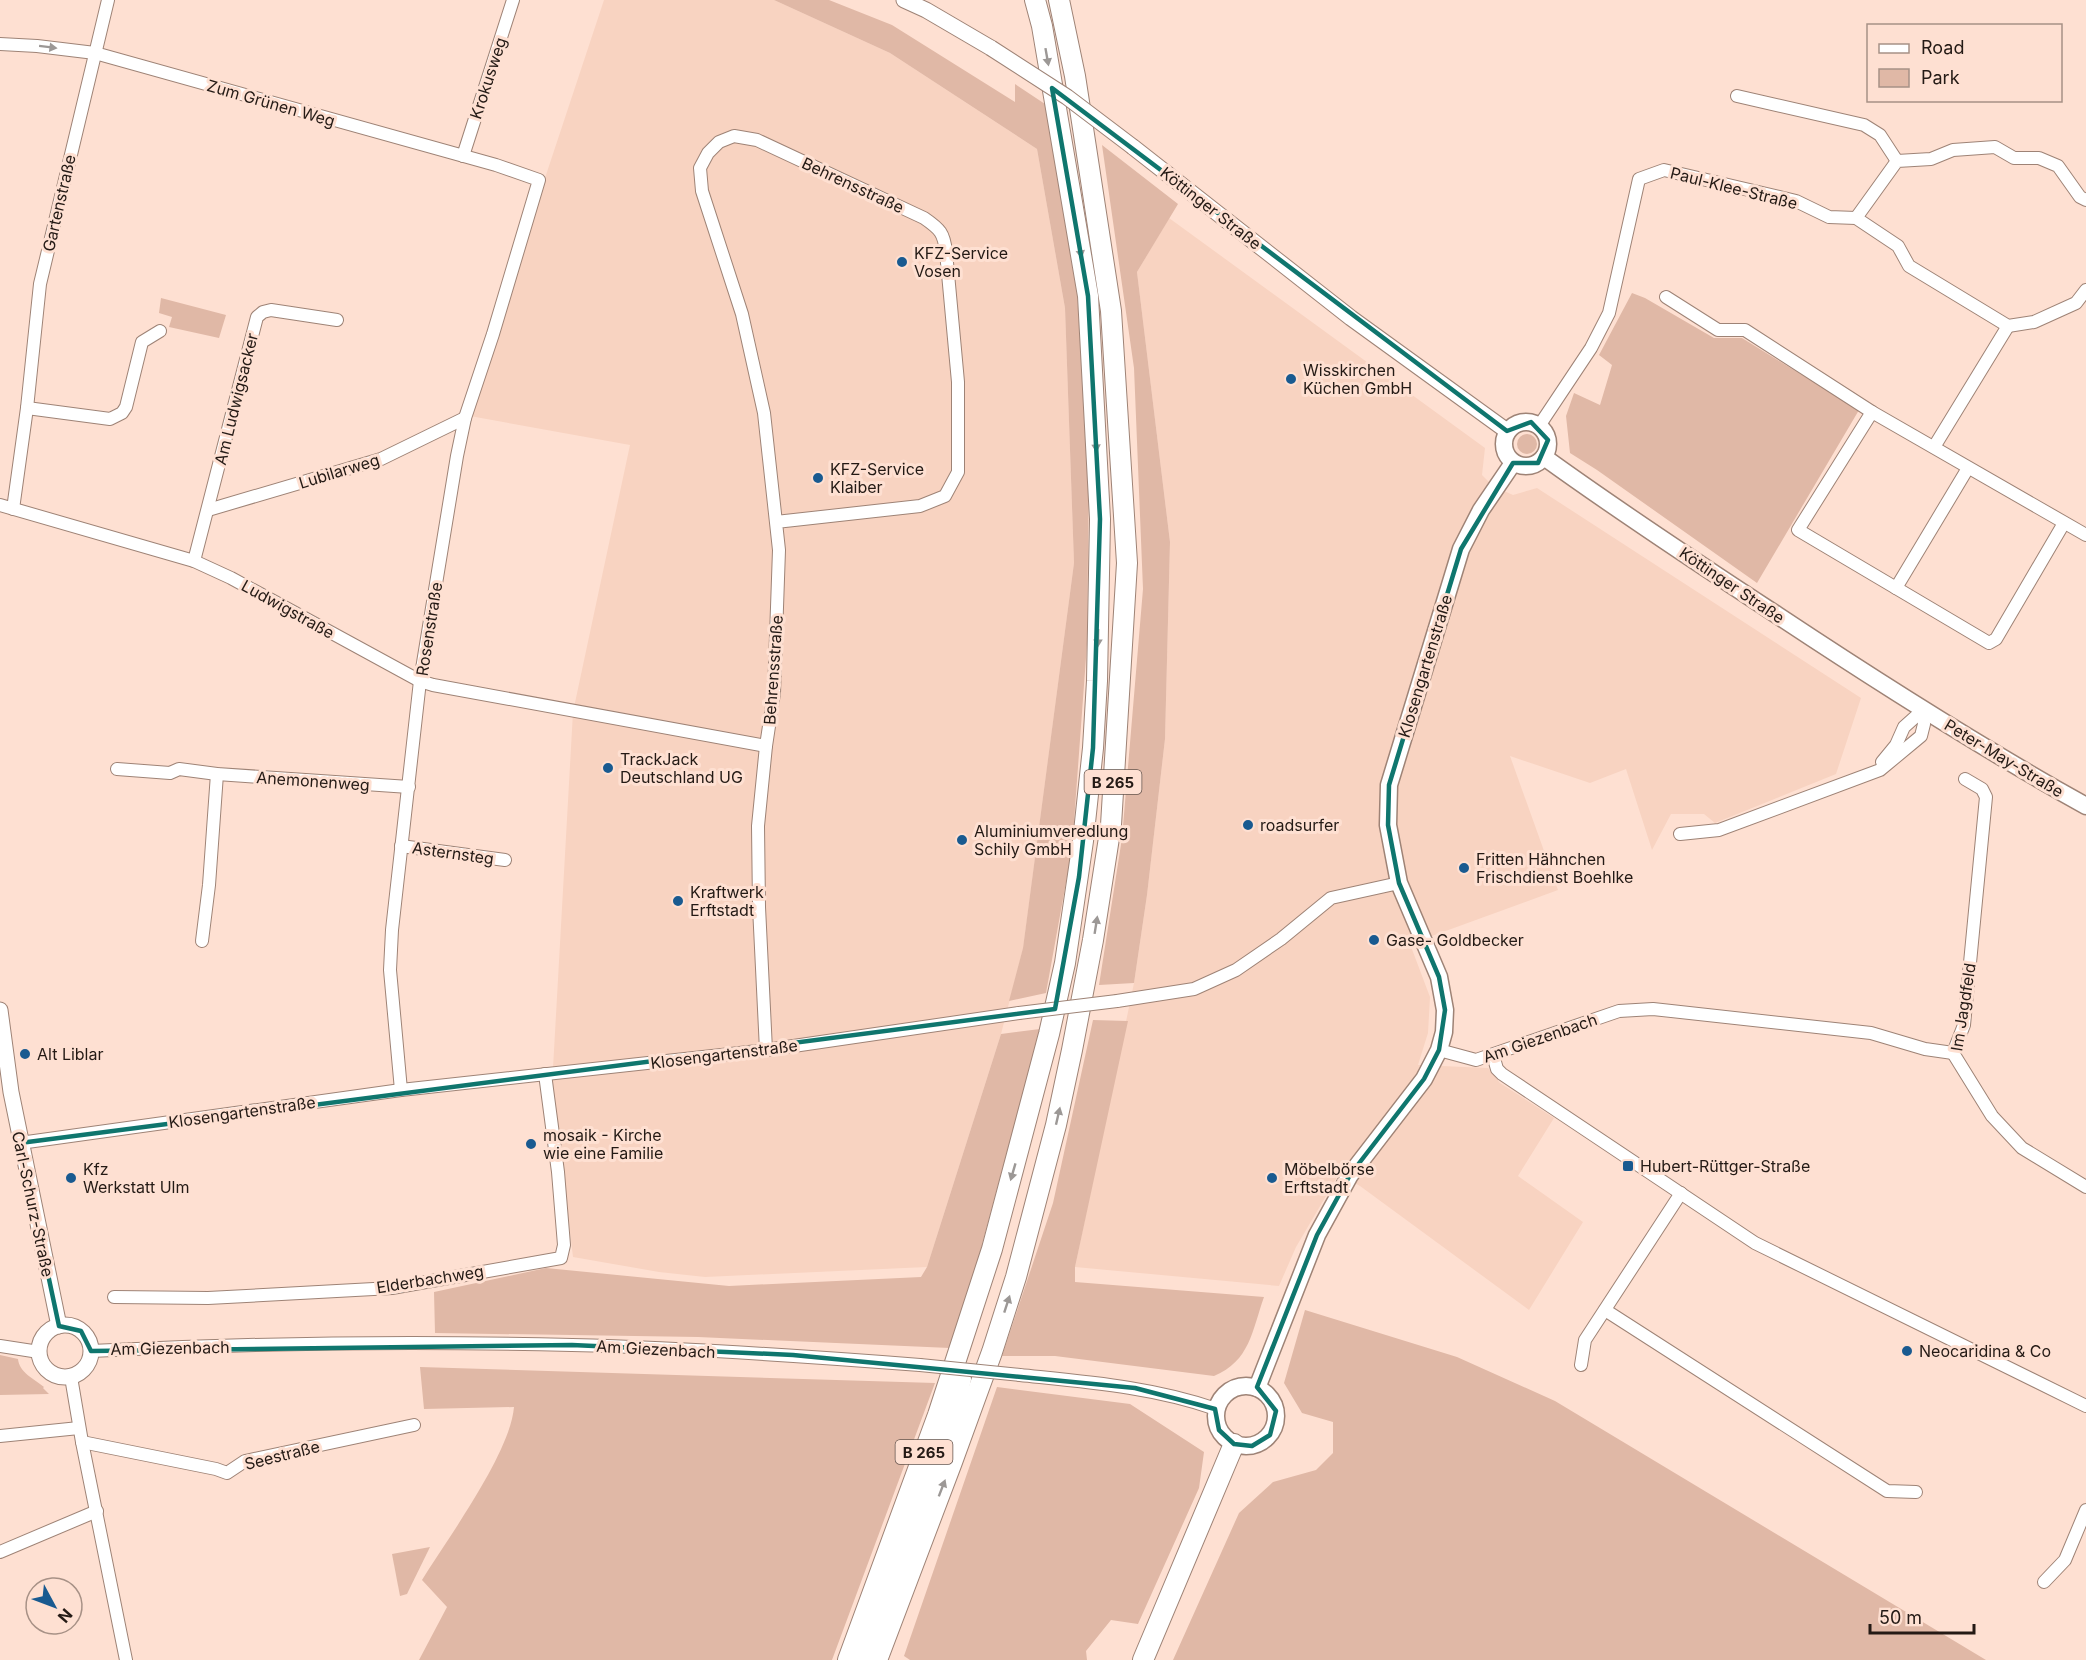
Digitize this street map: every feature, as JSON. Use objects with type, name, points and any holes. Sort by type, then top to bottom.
[{"type":"main road","name":"B 265","points":[[848,1660],[938,1415],[992,1249],[1030,1114],[1065,963],[1083,842],[1097,681],[1100,519],[1088,296],[1042,26],[1035,0]]},
{"type":"main road","name":"B 265","points":[[877,1660],[968,1418],[1016,1277],[1056,1125],[1072,1050],[1093,940],[1111,825],[1127,563],[1111,311],[1075,76],[1059,0]]},
{"type":"main road","points":[[1522,422],[1531,422],[1539,426],[1545,432],[1548,441],[1544,457],[1538,463],[1530,466],[1513,463],[1503,448],[1507,431],[1522,422]]},
{"type":"main road","name":"Köttinger Straße","points":[[1544,457],[1695,561],[1923,710]]},
{"type":"main road","name":"Klosengartenstraße","points":[[1439,1050],[1444,1032],[1445,1010],[1439,977],[1399,883],[1388,825],[1389,785],[1461,549],[1481,510],[1513,463]]},
{"type":"main road","name":"Peter-May-Straße","points":[[1923,710],[2086,806]]},
{"type":"main road","points":[[1257,1388],[1317,1235],[1350,1175],[1424,1079],[1439,1050]]},
{"type":"main road","points":[[863,1660],[957,1401],[989,1284],[992,1249]]},
{"type":"main road","points":[[1244,1386],[1257,1388],[1273,1401],[1276,1411],[1274,1428],[1259,1444],[1243,1447],[1226,1439],[1219,1431],[1216,1409],[1219,1401],[1232,1390],[1244,1386]]},
{"type":"main road","points":[[1143,1660],[1234,1444]]},
{"type":"main road","name":"B 265","points":[[891,1623],[892,1660]]},
{"type":"street","name":"Gartenstraße","points":[[13,508],[27,408],[40,284],[108,0]]},
{"type":"street","name":"Krokusweg","points":[[463,156],[513,0]]},
{"type":"street","name":"Köttinger Straße","points":[[904,0],[926,10],[991,48],[1067,97],[1351,318],[1507,431]]},
{"type":"street","name":"Zum Grünen Weg","points":[[0,44],[95,53],[496,165],[539,180]]},
{"type":"street","points":[[1737,96],[1864,125],[1880,135],[1897,161]]},
{"type":"street","name":"Behrensstraße","points":[[766,1050],[759,907],[758,826],[774,693],[779,550],[764,413],[742,314],[702,191],[700,168],[708,153],[719,142],[734,136],[757,140],[924,218],[938,227],[945,238],[958,382],[958,472],[945,496],[920,507],[776,522]]},
{"type":"street","points":[[1897,161],[1930,159],[1953,150],[1995,147],[2014,158],[2039,158],[2058,166],[2080,197],[2086,200]]},
{"type":"street","points":[[1856,218],[1897,161]]},
{"type":"street","name":"Paul-Klee-Straße","points":[[1539,426],[1591,348],[1609,313],[1639,179],[1664,171],[1796,201],[1829,217],[1856,218],[1898,246],[1909,266],[2008,326]]},
{"type":"street","name":"Rosenstraße","points":[[401,1090],[390,970],[401,846],[420,681],[465,418],[539,180]]},
{"type":"street","points":[[1934,447],[2008,326],[2034,322],[2076,303],[2086,290]]},
{"type":"street","points":[[1666,297],[1718,330],[1745,330],[1872,412],[2086,535]]},
{"type":"street","name":"Am Ludwigsacker","points":[[194,561],[257,317],[271,310],[336,320]]},
{"type":"street","points":[[27,408],[116,418],[126,407],[142,342],[160,331]]},
{"type":"street","points":[[1872,412],[1798,530],[1989,643],[1996,639],[2064,523]]},
{"type":"street","name":"Lubilarweg","points":[[208,510],[381,459],[465,418]]},
{"type":"street","points":[[1896,588],[1968,468]]},
{"type":"street","name":"Ludwigstraße","points":[[0,505],[194,561],[231,578],[420,681],[573,712]]},
{"type":"street","points":[[1871,773],[1896,746],[1904,728],[1923,710]]},
{"type":"street","points":[[1680,834],[1719,830],[1880,770],[1921,736],[1924,724],[1923,710]]},
{"type":"street","name":"Behrensstraße","points":[[573,712],[766,746]]},
{"type":"street","name":"Anemonenweg","points":[[117,769],[170,773],[179,769],[217,774],[409,787]]},
{"type":"street","points":[[202,941],[210,885],[217,774]]},
{"type":"street","name":"Im Jagdfeld","points":[[1965,779],[1982,789],[1986,797],[1964,1025],[1953,1053],[1992,1116],[2022,1148],[2086,1187]]},
{"type":"street","name":"Asternsteg","points":[[401,846],[505,860]]},
{"type":"street","name":"Klosengartenstraße","points":[[20,1143],[401,1090],[766,1050],[1194,989],[1236,970],[1281,939],[1331,898],[1399,883]]},
{"type":"street","name":"Am Giezenbach","points":[[1439,1050],[1476,1060],[1620,1011],[1653,1009],[1871,1033],[1924,1049],[1953,1053]]},
{"type":"street","name":"Carl-Schurz-Straße","points":[[0,1010],[10,1092],[59,1326]]},
{"type":"street","points":[[1493,1055],[1497,1069],[1502,1074],[1755,1243],[2086,1406]]},
{"type":"street","name":"Elderbachweg","points":[[114,1297],[208,1298],[392,1288],[561,1258],[564,1234],[545,1074]]},
{"type":"street","points":[[1581,1365],[1585,1340],[1681,1193]]},
{"type":"street","points":[[1605,1310],[1887,1491],[1916,1492]]},
{"type":"street","points":[[67,1325],[81,1331],[90,1343],[91,1350],[87,1365],[71,1377],[52,1374],[40,1360],[39,1352],[44,1335],[51,1329],[67,1325]]},
{"type":"street","name":"Am Giezenbach","points":[[91,1350],[362,1344],[572,1345],[793,1356],[920,1365],[1135,1388],[1180,1397],[1216,1409]]},
{"type":"street","points":[[0,1346],[39,1352]]},
{"type":"street","points":[[71,1377],[79,1428],[126,1660]]},
{"type":"street","name":"Seestraße","points":[[82,1442],[195,1464],[227,1473],[245,1461],[414,1425]]},
{"type":"street","points":[[0,1436],[79,1428]]},
{"type":"street","points":[[2044,1582],[2066,1560],[2086,1510]]},
{"type":"street","points":[[0,1552],[96,1511]]},
{"type":"highlighted area","points":[[1052,88],[1507,431],[1531,422],[1548,440],[1538,463],[1513,463],[1461,549],[1389,785],[1388,825],[1399,883],[1439,977],[1445,1010],[1439,1050],[1424,1079],[1350,1175],[1317,1235],[1257,1387],[1276,1411],[1270,1435],[1252,1446],[1234,1444],[1219,1430],[1215,1409],[1135,1388],[793,1355],[572,1345],[91,1351],[81,1331],[59,1326],[20,1143],[1055,1009],[1079,877],[1093,748],[1100,519],[1088,296]]},
{"type":"shaded area","points":[[604,0],[774,0],[890,53],[1037,149],[1065,308],[1074,563],[1023,949],[1001,1034],[927,1267],[705,1277],[659,1272],[573,1257],[552,1086],[573,712],[630,445],[470,416]]},
{"type":"shaded area","points":[[1169,218],[1485,448],[1482,475],[1493,486],[1513,495],[1537,488],[1861,698],[1836,774],[1715,823],[1704,814],[1671,814],[1652,850],[1626,769],[1590,783],[1510,756],[1558,890],[1410,944],[1430,997],[1428,1033],[1418,1065],[1488,1068],[1500,1083],[1554,1118],[1518,1176],[1583,1222],[1529,1310],[1360,1186],[1339,1174],[1296,1247],[1279,1286],[1075,1267],[1134,983],[1147,895],[1165,739],[1170,542],[1137,272]]},
{"type":"green space","points":[[774,0],[829,0],[892,25],[1015,102],[1015,84],[1045,104],[1077,294],[1089,464],[1087,644],[1072,849],[1046,993],[1009,1001],[1023,948],[1074,563],[1065,308],[1037,149],[890,53]]},
{"type":"green space","points":[[1102,145],[1178,204],[1137,272],[1170,542],[1165,739],[1147,895],[1134,983],[1099,985],[1122,838],[1143,589],[1134,368]]},
{"type":"green space","points":[[1632,293],[1645,298],[1714,338],[1742,338],[1859,410],[1757,583],[1570,453],[1566,416],[1574,393],[1600,405],[1612,365],[1599,355]]},
{"type":"green space","points":[[161,298],[226,315],[219,338],[169,327],[172,317],[159,313]]},
{"type":"green space","points":[[1527,434],[1534,437],[1537,444],[1534,451],[1527,454],[1520,451],[1517,444],[1520,437]]},
{"type":"green space","points":[[1093,1020],[1128,1021],[1075,1267],[1075,1282],[1264,1297],[1248,1344],[1235,1362],[1214,1376],[1055,1356],[1002,1356],[1053,1203]]},
{"type":"green space","points":[[1040,1029],[977,1263],[950,1348],[698,1337],[435,1333],[434,1292],[546,1268],[729,1286],[921,1277],[927,1267],[1001,1034]]},
{"type":"green space","points":[[1305,1310],[1457,1357],[1555,1401],[1986,1660],[1173,1660],[1239,1513],[1273,1482],[1316,1470],[1333,1453],[1333,1422],[1302,1413],[1284,1383]]},
{"type":"green space","points":[[0,1355],[18,1359],[21,1368],[49,1394],[0,1395]]},
{"type":"green space","points":[[420,1367],[935,1383],[832,1660],[419,1660],[447,1607],[422,1580],[490,1471],[502,1448],[514,1407],[424,1409]]},
{"type":"green space","points":[[997,1387],[1130,1404],[1204,1452],[1199,1488],[1138,1624],[1111,1620],[1086,1651],[1087,1660],[910,1660],[904,1656]]},
{"type":"green space","points":[[430,1547],[407,1594],[400,1596],[392,1554]]},
{"type":"place","name":"KFZ-Service Vosen","points":[[902,262]]},
{"type":"place","name":"Wisskirchen Küchen GmbH","points":[[1291,379]]},
{"type":"place","name":"KFZ-Service Klaiber","points":[[818,478]]},
{"type":"place","name":"TrackJack Deutschland UG","points":[[608,768]]},
{"type":"place","name":"roadsurfer","points":[[1248,825]]},
{"type":"place","name":"Aluminiumveredlung Schily GmbH","points":[[962,840]]},
{"type":"place","name":"Fritten Hähnchen Frischdienst Boehlke","points":[[1464,868]]},
{"type":"place","name":"Kraftwerk Erftstadt","points":[[678,901]]},
{"type":"place","name":"Gase- Goldbecker","points":[[1374,940]]},
{"type":"place","name":"Alt Liblar","points":[[25,1054]]},
{"type":"place","name":"mosaik - Kirche wie eine Familie","points":[[531,1144]]},
{"type":"place","name":"Hubert-Rüttger-Straße","points":[[1628,1166]]},
{"type":"place","name":"Kfz Werkstatt Ulm","points":[[71,1178]]},
{"type":"place","name":"Möbelbörse Erftstadt","points":[[1272,1178]]},
{"type":"place","name":"Neocaridina & Co","points":[[1907,1351]]}]
